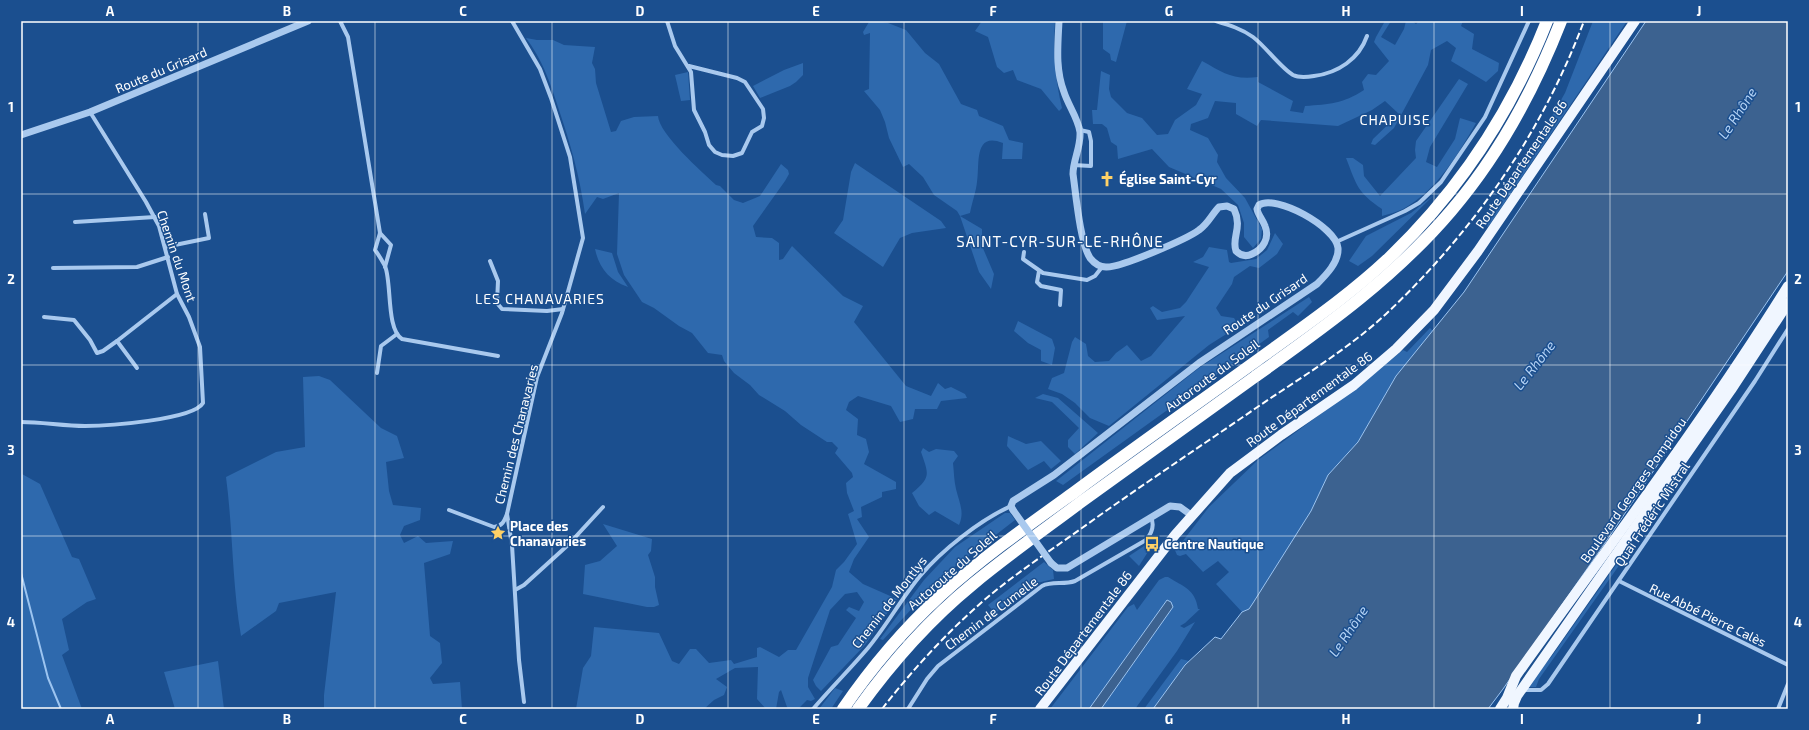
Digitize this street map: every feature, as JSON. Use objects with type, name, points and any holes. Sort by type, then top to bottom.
[{"type":"highway","name":"Autoroute du Soleil","points":[[843,709],[893,644],[914,621],[963,576],[1068,496],[1328,308],[1389,258],[1442,201],[1481,149],[1518,87],[1547,21]]},
{"type":"highway","name":"Autoroute du Soleil","points":[[858,709],[903,652],[971,585],[1045,529],[1332,321],[1397,268],[1452,210],[1492,156],[1531,91],[1561,21]]},
{"type":"main road","name":"Route Départementale 86","points":[[1040,709],[1191,515],[1230,473],[1281,435],[1354,385],[1396,349],[1434,310],[1478,250],[1635,21]]},
{"type":"main road","name":"Boulevard Georges Pompidou","points":[[1500,709],[1508,698],[1516,676],[1687,438],[1754,341],[1788,286]]},
{"type":"main road","name":"Boulevard Georges Pompidou","points":[[1513,709],[1515,700],[1520,691],[1731,390],[1788,303]]},
{"type":"street","name":"Route du Grisard","points":[[21,135],[90,112],[308,21]]},
{"type":"street","points":[[340,21],[348,37],[380,233],[375,250],[385,267]]},
{"type":"street","name":"Chemin des Chanavaries","points":[[512,21],[540,69],[570,157],[583,238],[563,309],[538,377],[507,514],[512,540],[519,660],[524,702]]},
{"type":"street","points":[[666,21],[675,46],[689,66],[694,110],[705,132],[709,145],[716,152],[722,155],[734,156],[742,153],[752,132],[762,126],[764,118],[763,109],[745,82],[737,78],[689,66]]},
{"type":"street","points":[[1059,21],[1058,66],[1060,80],[1080,130],[1079,142],[1073,165],[1084,245],[1091,259],[1102,267],[1122,265],[1192,234],[1204,227],[1219,207],[1223,206],[1230,206],[1236,214],[1238,229],[1235,248],[1239,254],[1244,256],[1249,256],[1256,252],[1262,247],[1266,240],[1265,226],[1257,209],[1259,205],[1265,202],[1289,208],[1306,215],[1323,227],[1333,236],[1336,242],[1406,211],[1419,203],[1442,182],[1485,117],[1530,21]]},
{"type":"street","points":[[1216,21],[1242,30],[1252,37],[1294,75],[1306,77],[1322,75],[1341,68],[1355,57],[1365,42],[1367,36]]},
{"type":"street","name":"Chemin du Mont","points":[[21,422],[80,426],[112,424],[175,416],[190,412],[201,406],[203,395],[200,347],[189,317],[177,294],[168,257],[155,217],[90,112]]},
{"type":"street","points":[[1073,165],[1091,166],[1091,140],[1089,132],[1080,130]]},
{"type":"street","points":[[165,247],[209,238],[205,214]]},
{"type":"street","points":[[75,222],[155,217]]},
{"type":"street","points":[[380,233],[391,245],[385,267],[392,320],[397,334],[402,339],[498,356]]},
{"type":"street","name":"Route du Grisard","points":[[1012,508],[1013,501],[1054,475],[1198,363],[1316,284],[1325,276],[1335,260],[1338,247],[1336,242]]},
{"type":"street","points":[[1024,252],[1023,259],[1039,271],[1087,280],[1096,276],[1102,267]]},
{"type":"street","points":[[53,268],[137,267],[168,257]]},
{"type":"street","points":[[490,261],[497,279],[497,302],[500,308],[540,311],[563,309]]},
{"type":"street","points":[[1039,271],[1037,282],[1041,286],[1062,290],[1060,305]]},
{"type":"street","points":[[44,317],[74,320],[90,340],[97,353],[103,351],[117,341],[177,294]]},
{"type":"street","name":"Quai Frédéric Mistral","points":[[1520,691],[1544,689],[1755,381],[1788,329]]},
{"type":"street","points":[[377,373],[381,346],[397,334]]},
{"type":"street","points":[[117,341],[137,368]]},
{"type":"street","points":[[1012,508],[1051,563],[1057,568],[1067,568],[1151,516],[1174,506],[1180,507],[1191,515]]},
{"type":"street","points":[[515,590],[524,585],[568,545],[603,507]]},
{"type":"street","name":"Chemin de Montlys","points":[[813,709],[869,647],[908,591],[934,561],[947,549],[994,514],[1012,508]]},
{"type":"street","points":[[449,510],[494,527],[503,524],[507,514]]},
{"type":"street","name":"Chemin de Cumelle","points":[[908,709],[932,672],[973,638],[1042,586],[1046,584],[1069,584],[1146,540],[1152,531],[1153,526],[1151,516]]},
{"type":"street","name":"Rue Abbé Pierre Calès","points":[[1619,581],[1788,666]]},
{"type":"street","points":[[1778,709],[1788,684]]},
{"type":"shaded area","points":[[877,21],[888,23],[906,30],[925,53],[939,64],[961,104],[977,110],[979,116],[1003,126],[1009,140],[1023,143],[1022,159],[1002,159],[1003,143],[993,141],[987,142],[982,146],[970,213],[960,216],[957,211],[934,195],[923,177],[909,164],[903,167],[889,138],[880,110],[864,91],[869,89],[870,33],[864,35],[863,32],[869,22]]},
{"type":"shaded area","points":[[982,21],[1055,21],[1055,65],[1062,108],[1059,111],[1041,89],[1017,80],[1013,70],[1004,73],[997,67],[988,37],[975,31]]},
{"type":"shaded area","points":[[1103,21],[1127,21],[1116,62],[1111,60],[1110,54],[1103,49]]},
{"type":"shaded area","points":[[1385,21],[1391,21],[1381,37],[1395,45],[1404,29],[1406,21],[1412,21],[1416,24],[1419,21],[1463,21],[1461,26],[1474,34],[1472,49],[1499,63],[1498,71],[1486,82],[1451,61],[1456,48],[1447,41],[1431,50],[1428,65],[1394,128],[1375,145],[1371,144],[1373,139],[1399,114],[1385,101],[1372,110],[1338,126],[1261,120],[1257,126],[1236,114],[1236,103],[1215,101],[1208,118],[1191,124],[1190,130],[1208,138],[1218,155],[1217,162],[1226,178],[1245,198],[1262,229],[1261,239],[1253,248],[1244,237],[1244,223],[1238,205],[1221,189],[1169,167],[1152,149],[1118,159],[1117,146],[1111,142],[1107,128],[1102,124],[1093,124],[1092,110],[1097,110],[1101,71],[1110,75],[1109,89],[1111,97],[1127,113],[1142,118],[1157,135],[1168,134],[1175,120],[1196,105],[1202,94],[1187,89],[1202,61],[1228,75],[1249,78],[1258,77],[1258,82],[1293,101],[1290,111],[1303,113],[1305,106],[1329,104],[1342,101],[1364,90],[1362,82],[1368,74],[1376,75],[1389,61],[1374,42]]},
{"type":"shaded area","points":[[1593,21],[1627,21],[1488,227],[1483,222],[1533,149],[1565,93]]},
{"type":"shaded area","points":[[526,38],[553,40],[564,45],[595,47],[592,63],[595,69],[596,83],[611,132],[616,131],[621,121],[634,117],[658,116],[660,124],[666,133],[682,152],[734,200],[743,203],[760,196],[781,164],[788,170],[789,174],[753,226],[756,237],[772,238],[779,243],[779,260],[783,259],[792,246],[843,296],[863,306],[854,322],[906,386],[931,396],[938,383],[945,389],[951,387],[965,394],[967,398],[941,401],[937,409],[915,409],[913,419],[900,422],[891,406],[858,396],[849,402],[846,410],[858,419],[857,435],[866,439],[869,452],[864,464],[896,482],[896,489],[882,492],[882,497],[861,507],[862,517],[857,519],[869,537],[854,559],[849,572],[863,584],[897,599],[865,645],[821,691],[813,680],[831,647],[838,645],[856,618],[846,610],[849,607],[859,611],[864,602],[857,592],[845,594],[830,610],[808,678],[808,687],[815,699],[811,701],[807,700],[798,709],[789,709],[787,707],[781,690],[779,692],[776,709],[766,709],[757,699],[758,667],[735,668],[716,679],[727,687],[724,695],[714,700],[704,709],[576,709],[583,668],[591,656],[594,627],[659,633],[672,661],[679,664],[690,649],[696,649],[709,663],[731,660],[734,664],[757,657],[757,648],[760,647],[779,657],[788,650],[796,650],[832,587],[836,570],[857,544],[848,514],[854,511],[847,493],[846,483],[853,477],[852,473],[835,453],[838,448],[832,442],[827,442],[801,425],[785,411],[759,395],[750,385],[734,373],[724,361],[722,355],[708,353],[692,333],[679,326],[654,308],[642,302],[624,275],[617,254],[619,193],[603,199],[597,197],[585,214],[567,133],[549,80],[541,62]]},
{"type":"shaded area","points":[[803,63],[803,75],[796,82],[790,86],[760,98],[753,86],[784,70]]},
{"type":"shaded area","points":[[688,72],[690,100],[681,101],[675,75]]},
{"type":"shaded area","points":[[1459,79],[1468,84],[1430,147],[1426,162],[1437,167],[1455,139],[1460,118],[1476,123],[1454,160],[1426,192],[1403,209],[1382,216],[1382,209],[1367,198],[1359,188],[1346,158],[1353,158],[1363,165],[1364,176],[1380,196],[1416,158],[1416,141]]},
{"type":"shaded area","points":[[855,163],[941,221],[946,228],[912,233],[900,238],[883,267],[834,233],[843,220],[851,172]]},
{"type":"shaded area","points":[[1434,195],[1372,256],[1358,266],[1349,261],[1366,236],[1411,213]]},
{"type":"shaded area","points":[[960,216],[982,229],[982,246],[994,274],[991,289],[979,272]]},
{"type":"shaded area","points":[[1275,233],[1283,244],[1277,254],[1259,268],[1250,266],[1234,277],[1232,284],[1216,308],[1221,316],[1234,318],[1239,326],[1209,345],[1109,426],[1090,418],[1075,403],[1062,394],[1048,389],[1052,378],[1064,373],[1072,342],[1075,337],[1086,344],[1088,356],[1095,362],[1109,361],[1116,353],[1127,345],[1141,361],[1151,356],[1185,316],[1157,320],[1150,308],[1153,306],[1162,312],[1180,308],[1186,302],[1209,267],[1193,262],[1203,257],[1209,247],[1227,250],[1229,262],[1231,263],[1256,259],[1267,250]]},
{"type":"shaded area","points":[[595,249],[612,253],[618,272],[628,287],[615,281],[602,268]]},
{"type":"shaded area","points":[[1309,297],[1312,302],[1298,316],[1293,312],[1268,330],[1269,337],[1063,485],[1056,481],[1199,368]]},
{"type":"shaded area","points":[[1018,321],[1052,339],[1055,348],[1052,365],[1041,361],[1041,350],[1028,343],[1014,331]]},
{"type":"shaded area","points":[[1430,328],[1433,331],[1396,376],[1358,442],[1328,475],[1311,511],[1258,597],[1249,609],[1242,612],[1216,584],[1229,572],[1218,561],[1203,572],[1186,554],[1180,556],[1177,555],[1174,548],[1182,542],[1209,507],[1258,460],[1364,382],[1403,350],[1407,352]]},
{"type":"shaded area","points":[[319,376],[330,380],[381,428],[397,436],[404,458],[386,462],[389,491],[393,505],[421,508],[420,520],[404,526],[400,535],[404,543],[418,536],[426,543],[453,541],[450,554],[424,563],[430,636],[440,643],[442,663],[430,678],[433,684],[460,682],[462,709],[324,709],[324,695],[336,592],[279,603],[276,611],[241,636],[236,596],[226,477],[276,452],[305,447],[303,377]]},
{"type":"shaded area","points":[[1043,394],[1058,398],[1098,433],[1075,454],[1068,447],[1068,440],[1079,428],[1052,402],[1035,398]]},
{"type":"shaded area","points":[[21,424],[22,474],[40,484],[72,557],[79,559],[96,599],[87,602],[62,619],[69,650],[62,655],[82,709],[21,709]]},
{"type":"shaded area","points":[[1008,436],[1026,444],[1041,441],[1061,461],[1051,469],[1044,461],[1028,470],[1007,446]]},
{"type":"shaded area","points":[[923,448],[929,452],[936,449],[954,451],[958,456],[953,463],[955,486],[961,511],[961,520],[959,525],[935,511],[929,515],[919,506],[912,493],[923,483],[927,475],[926,466],[921,452]]},
{"type":"shaded area","points":[[1005,513],[1010,513],[1015,520],[939,579],[883,640],[880,639],[924,580],[955,547]]},
{"type":"shaded area","points":[[603,524],[652,539],[651,551],[648,555],[655,577],[655,587],[659,605],[647,607],[583,594],[585,565],[600,561],[617,546]]},
{"type":"shaded area","points":[[1147,544],[1151,547],[1139,566],[1129,556]]},
{"type":"shaded area","points":[[1628,548],[1630,550],[1539,679],[1536,687],[1526,687],[1552,656]]},
{"type":"shaded area","points":[[1044,562],[1053,570],[1054,579],[1037,583],[995,613],[988,605]]},
{"type":"shaded area","points":[[1168,577],[1188,589],[1197,602],[1198,609],[1200,609],[1180,626],[1184,628],[1195,622],[1177,651],[1135,709],[1101,709],[1173,607],[1167,600],[1089,709],[1050,709],[1128,607],[1134,604],[1137,610],[1159,580]]},
{"type":"shaded area","points":[[1181,659],[1189,661],[1153,709],[1144,709]]},
{"type":"shaded area","points":[[218,661],[224,709],[175,709],[164,672]]},
{"type":"shaded area","points":[[835,688],[843,691],[831,709],[819,709]]},
{"type":"water","name":"Le Rhône","points":[[1646,21],[1788,21],[1788,271],[1603,546],[1503,689],[1488,709],[1153,709],[1185,665],[1215,637],[1221,639],[1242,612],[1249,609],[1311,511],[1328,475],[1358,442],[1396,376],[1464,292]]},
{"type":"water","points":[[1167,600],[1171,602],[1173,607],[1101,709],[1089,709]]},
{"type":"waterway","points":[[21,573],[48,678],[61,709]]},
{"type":"railway","points":[[882,709],[919,664],[946,636],[1000,587],[1125,498],[1339,352],[1386,314],[1448,249],[1476,215],[1502,179],[1548,102],[1584,21]]},
{"type":"place","name":"Église Saint-Cyr","points":[[1107,179]]},
{"type":"place","name":"Place des Chanavaries","points":[[498,533]]},
{"type":"place","name":"Centre Nautique","points":[[1152,544]]},
{"type":"district","name":"CHAPUISE","points":[[1395,119]]},
{"type":"district","name":"SAINT-CYR-SUR-LE-RHÔNE","points":[[1060,241]]},
{"type":"district","name":"LES CHANAVARIES","points":[[540,298]]}]
